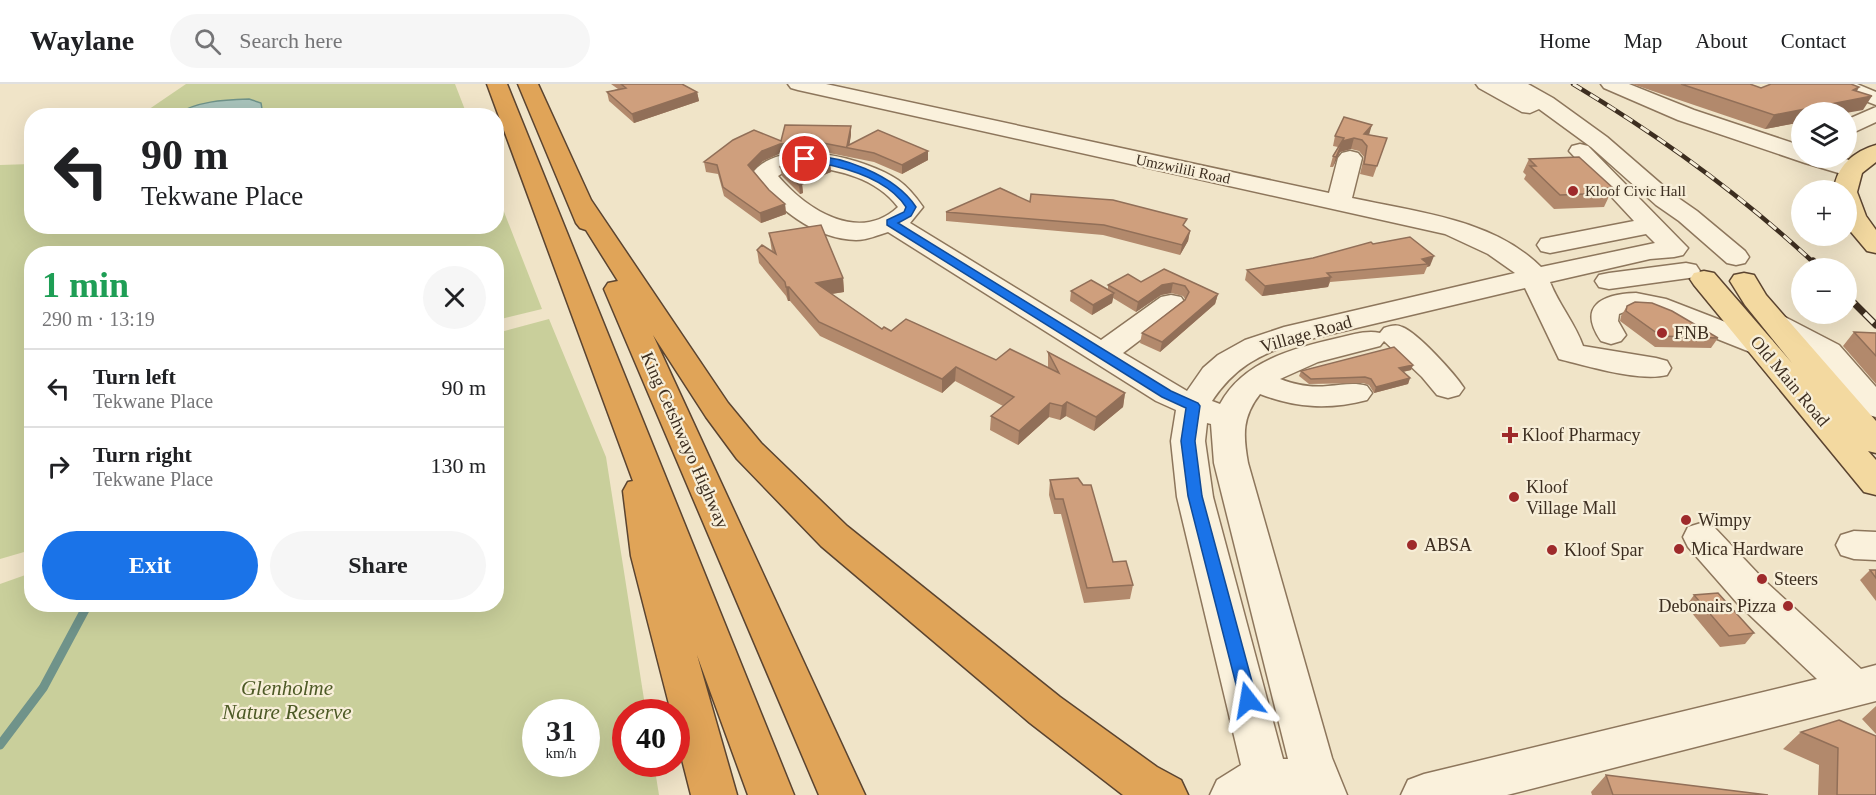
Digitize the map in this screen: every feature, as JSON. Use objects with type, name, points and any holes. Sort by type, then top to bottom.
[{"type":"highway","points":[[497,84],[771,795]]},
{"type":"highway","name":"King Cetshwayo Highway","points":[[528,84],[842,795]]},
{"type":"highway","points":[[580,203],[717,410],[749,451],[785,489],[834,536],[1045,710],[1141,782],[1166,795]]},
{"type":"highway","points":[[632,433],[650,556],[714,795]]},
{"type":"main road","points":[[1850,180],[1857,163],[1876,153]]},
{"type":"main road","points":[[1857,225],[1876,245]]},
{"type":"main road","name":"Old Main Road","points":[[1685,258],[1768,334],[1876,442]]},
{"type":"main road","name":"Old Main Road","points":[[1740,269],[1768,334],[1876,483]]},
{"type":"street","name":"Umzwilili Road","points":[[798,84],[1339,203],[1407,208],[1484,240],[1538,288]]},
{"type":"street","points":[[1486,84],[1539,113],[1590,160],[1685,258],[1727,283],[1740,269],[1705,246],[1685,258]]},
{"type":"street","name":"Old Main Road","points":[[1513,84],[1545,103],[1599,142],[1665,200],[1688,216],[1740,269]]},
{"type":"street","points":[[1611,84],[1686,115],[1791,150]]},
{"type":"street","points":[[1839,84],[1876,99]]},
{"type":"street","points":[[1857,123],[1876,113]]},
{"type":"street","points":[[1339,203],[1350,158]]},
{"type":"street","points":[[891,223],[908,214],[911,207],[904,195],[870,174],[834,162],[805,159],[782,164],[764,174],[803,211],[835,227],[858,232],[891,223],[1167,394],[1228,420],[1227,433],[1231,463],[1311,758],[1324,795]]},
{"type":"street","points":[[1826,168],[1842,180]]},
{"type":"street","name":"Old Main Road","points":[[1665,200],[1678,223],[1678,235],[1685,258]]},
{"type":"street","points":[[1550,245],[1651,225]]},
{"type":"street","name":"Village Road","points":[[1250,786],[1195,496],[1188,441],[1193,406],[1214,375],[1229,362],[1257,346],[1311,330],[1538,288],[1631,277],[1685,258]]},
{"type":"street","points":[[1538,288],[1567,340],[1570,352],[1656,368]]},
{"type":"street","name":"Village Road","points":[[1228,420],[1240,397],[1256,380],[1286,363],[1353,353],[1394,334],[1538,288]]},
{"type":"street","points":[[1611,335],[1604,321],[1605,311],[1640,301],[1768,334],[1828,352],[1876,407]]},
{"type":"street","points":[[1102,354],[1171,303]]},
{"type":"street","points":[[1394,334],[1433,370],[1448,388]]},
{"type":"street","points":[[1256,380],[1282,392],[1307,399],[1356,393]]},
{"type":"street","points":[[1701,537],[1752,593],[1865,686]]},
{"type":"street","points":[[1424,795],[1865,686]]},
{"type":"street","points":[[1250,786],[1295,781],[1324,795]]},
{"type":"green space","points":[[186,84],[455,84],[464,108],[151,108]]},
{"type":"green space","points":[[24,164],[24,234],[504,234],[504,212],[542,309],[504,318],[504,246],[24,246],[24,552],[0,559],[0,165]]},
{"type":"green space","name":"Glenholme Nature Reserve","points":[[549,319],[606,457],[644,699],[612,699],[612,777],[656,777],[659,795],[0,795],[0,584],[24,575],[24,612],[504,612],[504,331]]},
{"type":"water","points":[[249,99],[261,103],[262,108],[189,108],[220,101]]},
{"type":"building","points":[[621,84],[682,84],[697,92],[632,114],[607,92],[626,88]]},
{"type":"building","points":[[1681,84],[1750,84],[1761,88],[1771,84],[1851,84],[1859,87],[1853,90],[1872,96],[1841,102],[1791,102],[1791,112],[1774,115]]},
{"type":"building","points":[[1344,117],[1372,125],[1364,134],[1387,138],[1377,166],[1364,164],[1367,146],[1362,140],[1354,138],[1343,141],[1336,157],[1333,156],[1344,138],[1335,136]]},
{"type":"building","points":[[785,125],[851,126],[847,146],[878,130],[928,151],[902,165],[874,153],[823,143],[780,144],[762,151],[748,165],[769,190],[785,204],[760,213],[723,187],[717,165],[704,162],[733,140],[754,130],[781,141]]},
{"type":"building","points":[[1579,157],[1613,188],[1605,188],[1611,193],[1560,195],[1530,166],[1536,166],[1529,159]]},
{"type":"building","points":[[804,159],[830,163],[792,178],[802,184],[799,185],[780,167],[789,162]]},
{"type":"building","points":[[1000,188],[1030,202],[1031,194],[1113,200],[1187,219],[1183,225],[1190,231],[1182,245],[1104,225],[946,212]]},
{"type":"building","points":[[821,225],[843,278],[816,283],[882,329],[884,327],[891,331],[906,319],[996,360],[1010,349],[1059,373],[1048,352],[1125,393],[1096,417],[1067,402],[1062,406],[1050,403],[1019,431],[991,416],[1014,397],[956,367],[942,379],[819,322],[789,287],[786,287],[785,282],[757,250],[762,245],[776,254],[769,233]]},
{"type":"building","points":[[1410,237],[1434,256],[1422,259],[1428,264],[1327,273],[1331,277],[1265,286],[1247,270],[1313,258],[1371,242],[1373,244]]},
{"type":"building","points":[[1164,269],[1218,294],[1162,342],[1142,333],[1185,300],[1189,292],[1185,286],[1173,283],[1162,285],[1138,302],[1108,285],[1128,274],[1141,282]]},
{"type":"building","points":[[1091,280],[1114,293],[1093,305],[1071,291]]},
{"type":"building","points":[[1635,302],[1652,303],[1672,311],[1718,338],[1661,336],[1626,311],[1627,306]]},
{"type":"building","points":[[1854,332],[1876,333],[1876,356]]},
{"type":"building","points":[[1394,347],[1413,365],[1399,368],[1410,378],[1376,387],[1371,379],[1365,377],[1311,379],[1301,371]]},
{"type":"building","points":[[1078,478],[1083,485],[1091,485],[1113,562],[1126,561],[1133,585],[1087,588],[1063,499],[1055,499],[1050,480]]},
{"type":"building","points":[[1870,570],[1876,570],[1876,578]]},
{"type":"building","points":[[1718,593],[1754,633],[1729,636],[1694,595]]},
{"type":"building","points":[[1839,720],[1876,736],[1876,795],[1837,795],[1838,748],[1801,732]]},
{"type":"building","points":[[1606,775],[1768,795],[1613,795]]},
{"type":"waterway","points":[[0,745],[43,688],[84,612]]},
{"type":"railway","points":[[1573,84],[1637,124],[1698,167],[1757,213],[1808,258]]},
{"type":"railway","points":[[1857,306],[1876,325]]},
{"type":"place","name":"Kloof Civic Hall","points":[[1573,191]]},
{"type":"place","name":"FNB","points":[[1662,333]]},
{"type":"place","name":"Kloof Pharmacy","points":[[1510,435]]},
{"type":"place","name":"Kloof Village Mall","points":[[1514,497]]},
{"type":"place","name":"Wimpy","points":[[1686,520]]},
{"type":"place","name":"ABSA","points":[[1412,545]]},
{"type":"place","name":"Mica Hardware","points":[[1679,549]]},
{"type":"place","name":"Kloof Spar","points":[[1552,550]]},
{"type":"place","name":"Steers","points":[[1762,579]]},
{"type":"place","name":"Debonairs Pizza","points":[[1788,606]]},
{"type":"route","points":[[805,159],[834,162],[870,174],[904,195],[911,207],[908,214],[891,223],[1167,394],[1193,406],[1188,441],[1195,496],[1248,700]]}]
